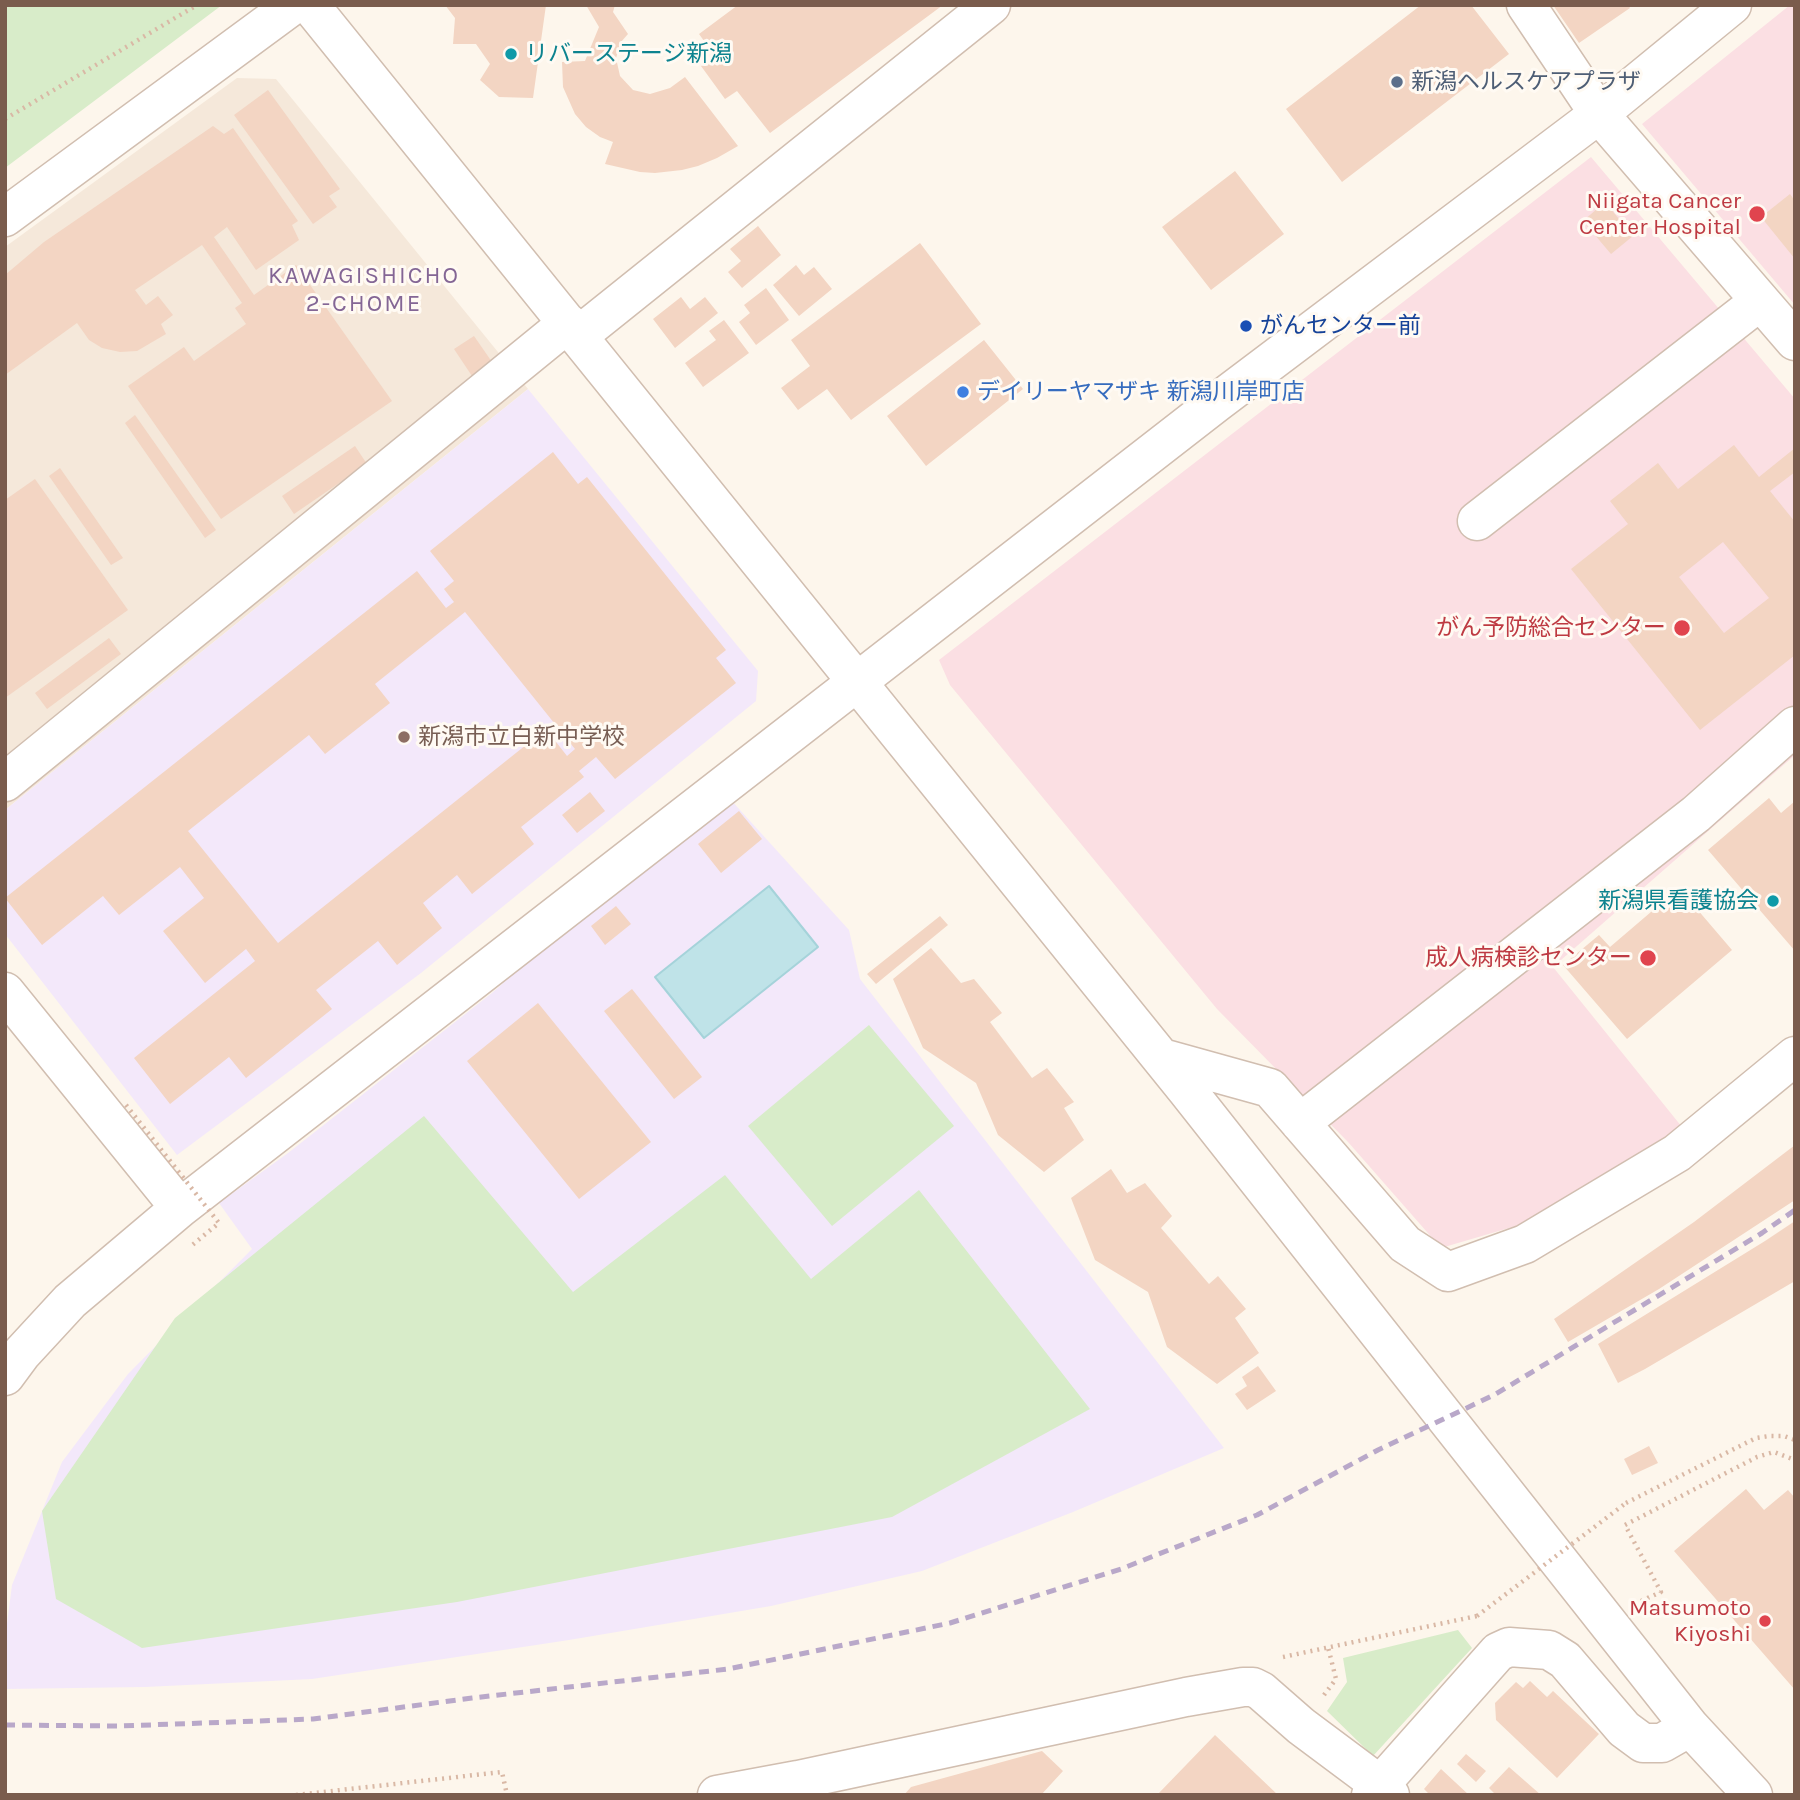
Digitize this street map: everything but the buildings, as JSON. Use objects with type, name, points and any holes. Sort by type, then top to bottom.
[{"type":"street","points":[[5,217],[293,5]]},
{"type":"street","points":[[310,5],[1162,1059],[1690,1727],[1753,1795]]},
{"type":"street","points":[[5,782],[573,329],[991,5]]},
{"type":"street","points":[[1526,5],[1599,114],[1795,341]]},
{"type":"street","points":[[5,1376],[22,1353],[70,1301],[180,1208],[1216,403],[1599,114],[1732,5]]},
{"type":"street","points":[[1477,521],[1760,301]]},
{"type":"street","points":[[1300,1123],[1696,814],[1795,726]]},
{"type":"street","points":[[5,992],[180,1208]]},
{"type":"street","points":[[1162,1059],[1270,1088],[1405,1244],[1448,1272],[1525,1244],[1677,1153],[1795,1056]]},
{"type":"street","points":[[716,1795],[807,1788],[1172,1700],[1243,1687],[1253,1687],[1261,1691],[1380,1792],[1498,1652],[1509,1647],[1549,1650],[1564,1660],[1624,1729],[1643,1743],[1662,1743],[1690,1727]]},
{"type":"path","points":[[5,119],[197,5]]},
{"type":"path","points":[[127,1105],[219,1223],[191,1246]]},
{"type":"path","points":[[1276,1659],[1477,1616],[1626,1503],[1756,1438],[1784,1436],[1795,1440]]},
{"type":"path","points":[[1610,1626],[1637,1603],[1661,1592],[1626,1525],[1757,1457],[1774,1452],[1795,1460]]},
{"type":"path","points":[[1324,1696],[1336,1679],[1328,1647]]},
{"type":"path","points":[[296,1795],[502,1772],[506,1795]]},
{"type":"shaded area","name":"Niigata Cancer Center Hospital","points":[[1790,5],[1795,5],[1795,305],[1642,124]]},
{"type":"shaded area","points":[[237,78],[276,79],[528,389],[5,810],[5,247]]},
{"type":"shaded area","points":[[1591,157],[1795,399],[1795,755],[1553,967],[1682,1127],[1620,1169],[1526,1223],[1441,1248],[1348,1142],[1217,1009],[950,685],[939,660]]},
{"type":"shaded area","name":"新潟市立白新中学校","points":[[528,389],[758,671],[756,701],[421,973],[177,1155],[5,934],[5,810]]},
{"type":"shaded area","points":[[730,799],[849,930],[860,979],[1224,1448],[1073,1512],[922,1571],[771,1606],[312,1679],[145,1687],[5,1689],[5,1639],[12,1585],[62,1462],[128,1374],[252,1249],[219,1203],[288,1153],[492,993],[564,929]]},
{"type":"green space","points":[[5,5],[222,5],[5,168]]},
{"type":"green space","points":[[869,1025],[954,1126],[832,1226],[748,1126]]},
{"type":"green space","points":[[424,1116],[573,1292],[725,1175],[811,1279],[919,1190],[1090,1409],[892,1517],[457,1602],[142,1648],[56,1599],[42,1511],[175,1318]]},
{"type":"green space","points":[[1458,1630],[1472,1648],[1373,1756],[1327,1711],[1347,1682],[1343,1658]]},
{"type":"water","points":[[769,886],[818,947],[704,1038],[655,977]]},
{"type":"railway","points":[[5,1725],[120,1726],[313,1719],[728,1669],[950,1623],[1121,1569],[1257,1515],[1378,1450],[1494,1395],[1762,1233],[1795,1210]]},
{"type":"place","name":"リバーステージ新潟","points":[[511,54]]},
{"type":"place","name":"新潟ヘルスケアプラザ","points":[[1397,82]]},
{"type":"place","name":"Niigata Cancer Center Hospital","points":[[1757,214]]},
{"type":"place","name":"がんセンター前","points":[[1246,326]]},
{"type":"place","name":"デイリーヤマザキ 新潟川岸町店","points":[[963,392]]},
{"type":"place","name":"がん予防総合センター","points":[[1682,628]]},
{"type":"place","name":"新潟市立白新中学校","points":[[404,737]]},
{"type":"place","name":"新潟県看護協会","points":[[1773,901]]},
{"type":"place","name":"成人病検診センター","points":[[1648,958]]},
{"type":"place","name":"Matsumoto Kiyoshi","points":[[1765,1621]]},
{"type":"district","name":"KAWAGISHICHO 2-CHOME","points":[[364,290]]}]
